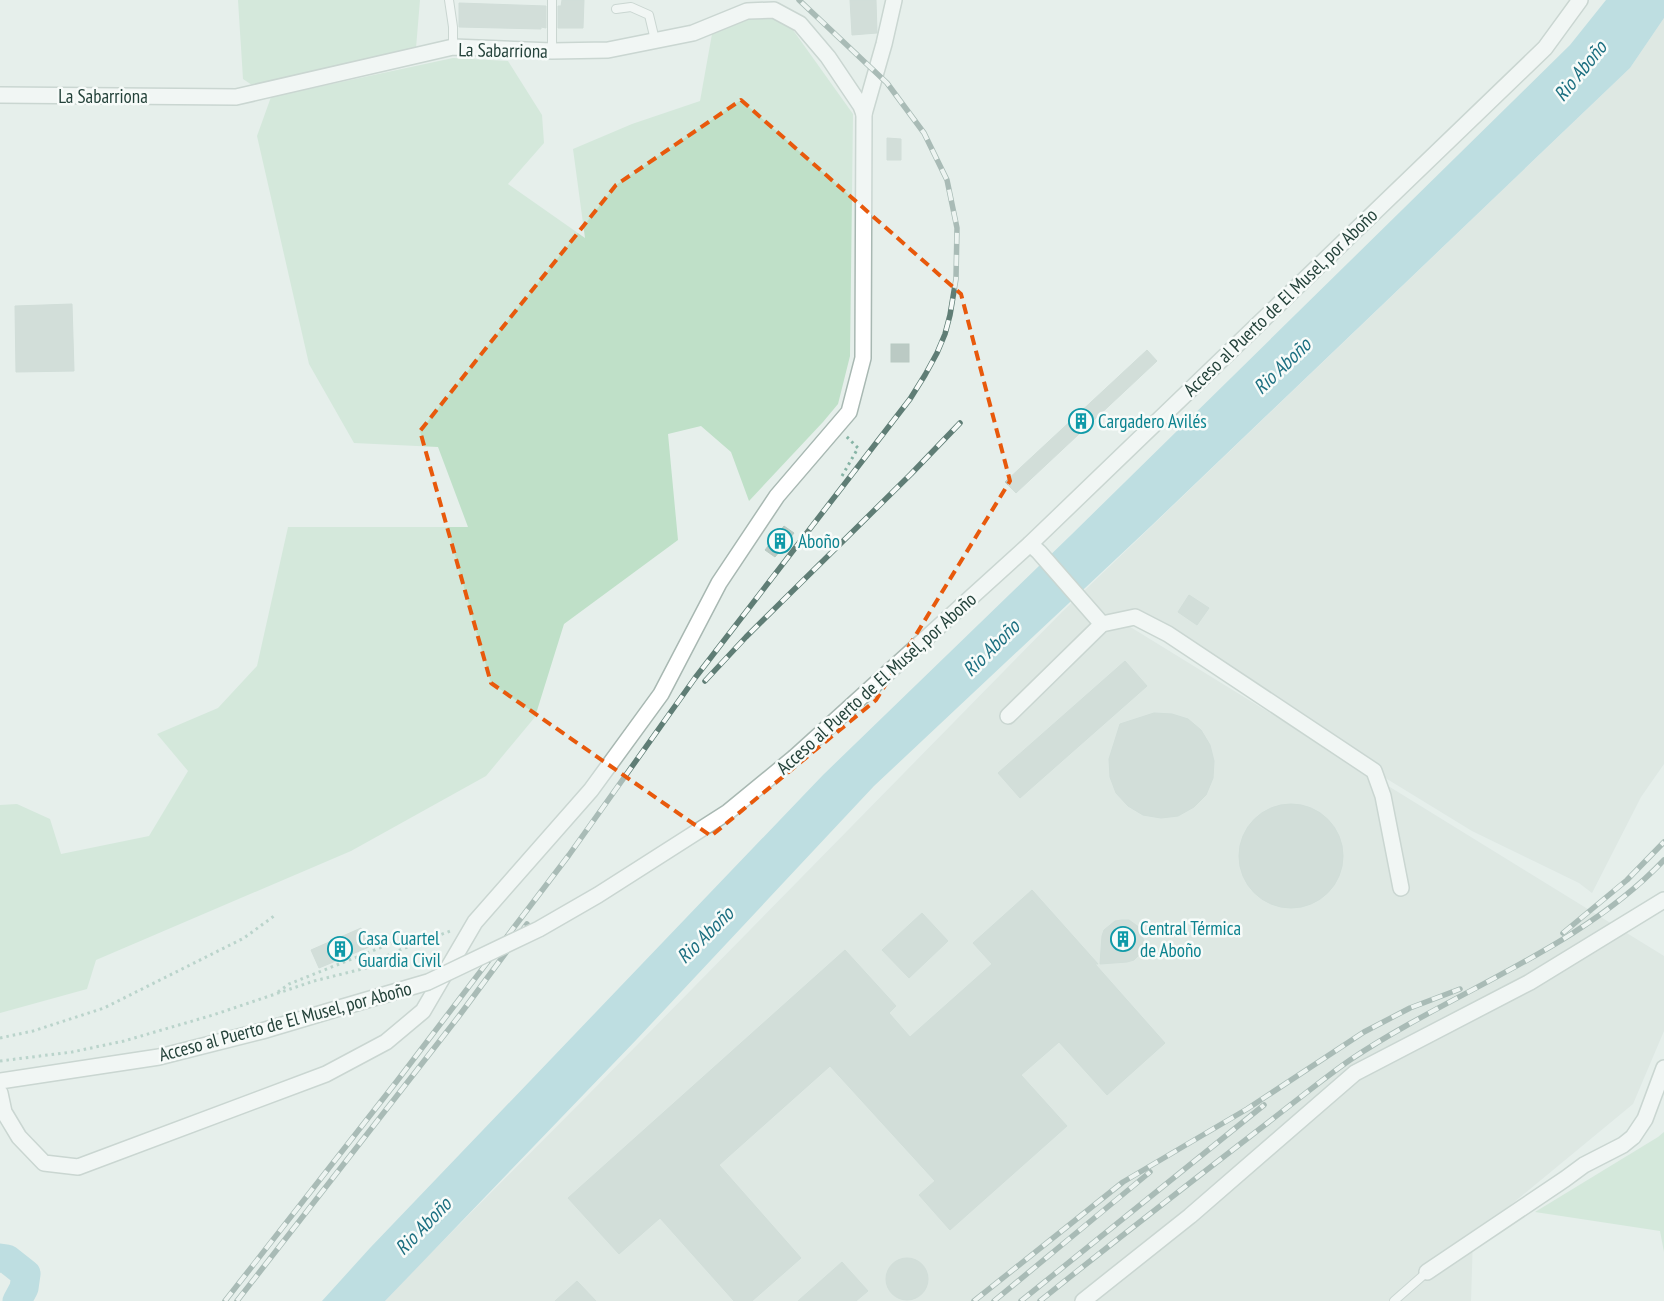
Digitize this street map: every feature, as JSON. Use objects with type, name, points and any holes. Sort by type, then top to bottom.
[{"type":"street","points":[[0,1093],[4,1112],[19,1137],[44,1163],[78,1167],[326,1074],[386,1042],[423,1011],[475,922],[591,790],[661,694],[720,584],[777,496],[849,412],[863,358],[864,114],[884,44],[894,0]]},
{"type":"street","name":"Acceso al Puerto de El Musel, por Aboño","points":[[0,1081],[159,1057],[262,1031],[428,982],[539,929],[606,890],[728,812],[795,757],[1034,548],[1545,48],[1580,0]]},
{"type":"street","name":"La Sabarriona","points":[[0,95],[236,97],[453,47],[552,51],[608,50],[693,33],[747,11],[774,10],[800,24],[828,57],[861,106],[864,114]]},
{"type":"street","points":[[1034,548],[1079,596],[1102,624]]},
{"type":"street","points":[[1008,716],[1102,624],[1135,617],[1168,634],[1374,771],[1383,796],[1401,888]]},
{"type":"street","points":[[1083,1301],[1190,1216],[1355,1073],[1530,982],[1664,900]]},
{"type":"street","points":[[1427,1272],[1584,1165],[1633,1137],[1645,1119],[1664,1068]]},
{"type":"lane","points":[[449,0],[453,27],[453,47]]},
{"type":"lane","points":[[552,0],[552,51]]},
{"type":"lane","points":[[616,9],[631,6],[649,15],[655,40]]},
{"type":"lane","points":[[1394,1301],[1427,1272]]},
{"type":"path","points":[[836,427],[858,448],[842,476]]},
{"type":"path","points":[[0,1038],[34,1031],[104,1008],[244,938],[274,916]]},
{"type":"path","points":[[0,1061],[72,1052],[124,1041],[213,1015],[314,981],[366,968],[392,953],[417,942],[475,922]]},
{"type":"path","points":[[274,995],[289,984],[392,943],[417,942]]},
{"type":"highlighted area","points":[[741,100],[961,294],[1010,481],[876,700],[711,836],[491,683],[420,431],[616,185]]},
{"type":"shaded area","name":"Central Térmica de Aboño","points":[[1664,18],[1664,764],[1641,797],[1592,893],[1579,883],[1472,831],[1374,771],[1168,634],[1119,620],[1664,956],[1664,1031],[1633,1104],[1473,1236],[1471,1301],[385,1301],[1062,612],[1630,68]]},
{"type":"green space","points":[[238,0],[420,0],[416,48],[252,85],[243,79]]},
{"type":"green space","points":[[776,17],[793,30],[853,114],[850,356],[838,404],[749,501],[731,452],[701,426],[668,434],[678,540],[564,624],[535,717],[486,776],[351,851],[96,960],[87,989],[0,1013],[0,805],[17,804],[50,819],[61,854],[149,836],[188,771],[157,734],[218,708],[257,666],[288,527],[468,527],[438,447],[354,443],[309,364],[257,136],[271,97],[453,58],[508,61],[542,115],[544,143],[508,184],[585,238],[573,149],[632,124],[700,101],[712,34],[749,18]]},
{"type":"green space","points":[[1664,1132],[1664,1252],[1660,1231],[1535,1212],[1658,1137]]},
{"type":"water","name":"Rio Aboño","points":[[1606,0],[1664,0],[1664,18],[1630,68],[1150,527],[874,786],[637,1039],[385,1301],[322,1301],[370,1248],[823,775],[1070,536],[1570,45]]},
{"type":"building","points":[[562,0],[584,0],[583,28],[558,28],[558,6],[561,6]]},
{"type":"building","points":[[850,0],[876,0],[877,33],[852,35]]},
{"type":"building","points":[[459,3],[546,6],[546,28],[459,27]]},
{"type":"building","points":[[887,138],[901,139],[901,160],[887,160]]},
{"type":"building","points":[[72,304],[74,371],[16,372],[15,306]]},
{"type":"building","points":[[891,344],[909,344],[909,362],[891,362]]},
{"type":"building","name":"Cargadero Avilés","points":[[1147,350],[1157,361],[1016,493],[1005,482]]},
{"type":"building","name":"Aboño","points":[[784,526],[794,533],[775,557],[765,550]]},
{"type":"building","points":[[1189,595],[1209,608],[1197,625],[1178,612]]},
{"type":"building","points":[[1125,661],[1147,686],[1020,798],[998,773]]},
{"type":"building","points":[[1154,713],[1172,714],[1188,719],[1201,730],[1210,745],[1214,761],[1213,778],[1206,795],[1194,807],[1178,816],[1161,818],[1143,815],[1128,806],[1116,793],[1110,777],[1109,759],[1120,724]]},
{"type":"building","points":[[1291,804],[1311,808],[1320,812],[1328,819],[1335,827],[1339,836],[1343,856],[1339,876],[1335,885],[1328,893],[1320,900],[1311,904],[1291,908],[1271,904],[1262,900],[1254,893],[1247,885],[1243,876],[1239,856],[1243,836],[1247,827],[1254,819],[1262,812],[1271,808]]},
{"type":"building","points":[[1032,890],[1165,1043],[1107,1095],[1059,1042],[1021,1075],[1067,1126],[950,1230],[919,1195],[935,1181],[830,1066],[719,1165],[801,1258],[752,1301],[734,1301],[660,1218],[619,1254],[568,1198],[845,950],[896,1006],[889,1013],[910,1037],[992,964],[973,943]]},
{"type":"building","points":[[922,913],[948,941],[909,978],[882,950]]},
{"type":"building","name":"Central Térmica de Aboño","points":[[1129,920],[1140,928],[1144,942],[1143,949],[1134,960],[1100,964],[1104,930],[1115,921]]},
{"type":"building","name":"Casa Cuartel Guardia Civil","points":[[361,928],[369,947],[319,968],[311,950]]},
{"type":"building","points":[[911,1258],[919,1261],[925,1267],[928,1279],[925,1291],[919,1297],[903,1300],[895,1297],[889,1291],[886,1275],[889,1267],[895,1261]]},
{"type":"building","points":[[842,1262],[868,1291],[856,1301],[798,1301]]},
{"type":"building","points":[[577,1281],[596,1301],[555,1301]]},
{"type":"waterway","points":[[0,1258],[7,1259],[26,1274],[24,1288],[17,1301]]},
{"type":"railway","points":[[225,1301],[397,1081],[569,855],[695,678],[910,399],[937,353],[950,315],[956,279],[957,228],[947,180],[924,133],[887,83],[799,0]]},
{"type":"railway","points":[[705,681],[746,637],[960,423]]},
{"type":"railway","points":[[1563,933],[1627,880],[1664,842]]},
{"type":"railway","points":[[1040,1301],[1350,1060],[1389,1036],[1513,968],[1594,919],[1631,891],[1664,860]]},
{"type":"railway","points":[[237,1301],[459,1016],[527,924]]},
{"type":"railway","points":[[974,1301],[1123,1182],[1247,1109],[1364,1032],[1410,1008],[1460,989]]},
{"type":"railway","points":[[1021,1301],[1264,1105]]},
{"type":"railway","points":[[994,1301],[1150,1172]]},
{"type":"place","name":"Cargadero Avilés","points":[[1081,421]]},
{"type":"place","name":"Aboño","points":[[780,541]]},
{"type":"place","name":"Central Térmica de Aboño","points":[[1123,939]]},
{"type":"place","name":"Casa Cuartel Guardia Civil","points":[[340,949]]}]
